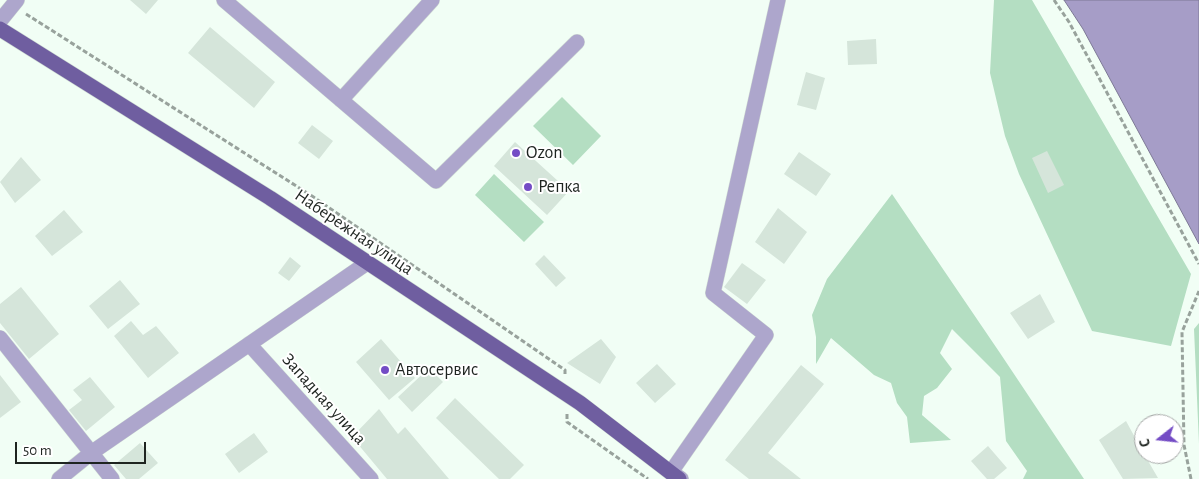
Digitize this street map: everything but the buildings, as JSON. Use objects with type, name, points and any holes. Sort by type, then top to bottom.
[{"type":"main road","name":"Набережная улица","points":[[0,29],[270,198],[580,403],[677,476]]},
{"type":"street","points":[[224,0],[436,181],[577,42]]},
{"type":"street","points":[[341,100],[432,0]]},
{"type":"street","points":[[677,476],[766,335],[713,294],[778,0]]},
{"type":"street","points":[[0,21],[15,3]]},
{"type":"street","points":[[59,479],[91,453],[367,263]]},
{"type":"street","points":[[0,338],[112,479]]},
{"type":"street","name":"Западная улица","points":[[249,344],[371,479]]},
{"type":"path","points":[[1054,0],[1069,22],[1199,264]]},
{"type":"path","points":[[15,3],[312,196],[565,370]]},
{"type":"path","points":[[1191,479],[1184,445],[1182,332],[1199,291]]},
{"type":"green space","points":[[994,0],[1032,0],[1191,274],[1171,346],[1092,331],[1019,174],[1005,136],[990,73]]},
{"type":"green space","points":[[562,97],[601,136],[573,165],[533,126]]},
{"type":"green space","points":[[494,174],[544,222],[524,242],[475,195]]},
{"type":"green space","points":[[892,194],[1084,479],[1023,479],[1027,471],[1006,441],[1000,377],[952,329],[940,353],[952,369],[937,388],[924,396],[922,415],[951,440],[910,443],[907,417],[897,403],[891,383],[874,375],[831,338],[816,364],[816,337],[812,315],[827,279]]},
{"type":"green space","points":[[1199,323],[1199,444],[1194,329]]},
{"type":"shaded area","points":[[1064,0],[1199,0],[1199,244],[1083,29]]},
{"type":"place","name":"Ozon","points":[[516,153]]},
{"type":"place","name":"Репка","points":[[528,187]]},
{"type":"place","name":"Автосервис","points":[[385,370]]}]
